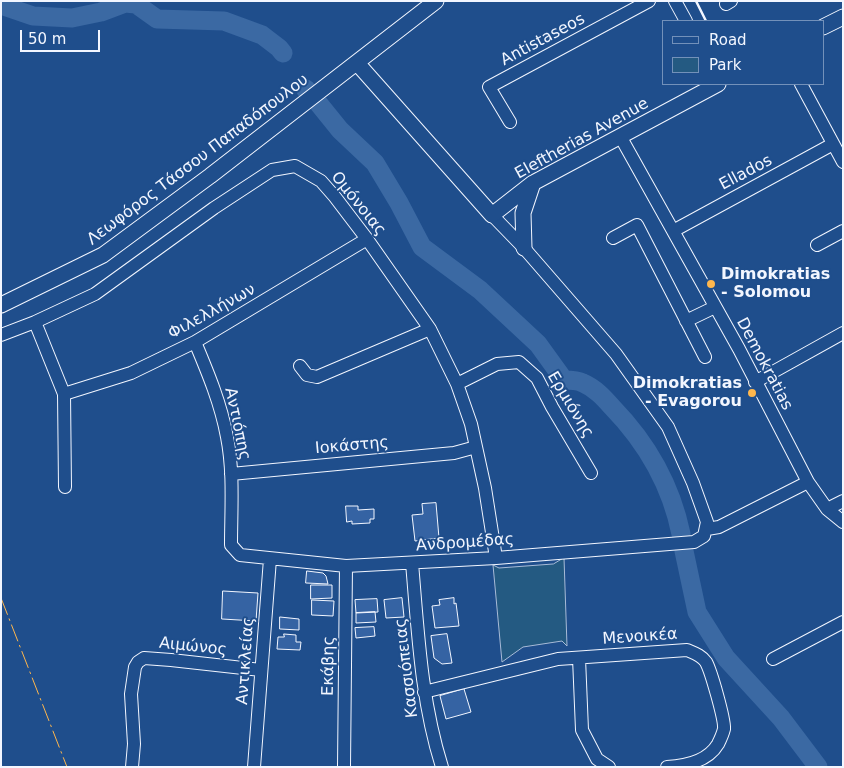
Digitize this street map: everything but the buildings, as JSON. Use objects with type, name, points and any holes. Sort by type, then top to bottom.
[{"type":"main road","name":"Λεωφόρος Τάσσου Παπαδόπουλου","points":[[1,305],[103,255],[325,88],[436,1]]},
{"type":"main road","points":[[824,27],[843,17]]},
{"type":"main road","points":[[357,63],[492,216]]},
{"type":"main road","name":"Eleftherias Avenue","points":[[492,216],[534,183],[716,85]]},
{"type":"main road","points":[[524,248],[523,213],[534,183]]},
{"type":"street","name":"Antistaseos","points":[[510,122],[489,87],[649,1]]},
{"type":"street","points":[[675,1],[685,20]]},
{"type":"street","points":[[803,85],[843,162]]},
{"type":"street","name":"Demokratias","points":[[620,136],[739,349],[808,482],[827,508],[843,522]]},
{"type":"street","name":"Ellados","points":[[673,230],[833,144]]},
{"type":"street","name":"Ομόνοιας","points":[[1,335],[35,322],[95,294],[214,208],[272,170],[295,166],[320,181],[367,239],[430,329],[457,384],[471,424],[486,488],[496,558]]},
{"type":"street","points":[[492,216],[524,248],[616,354],[668,427],[694,483],[706,522],[705,533]]},
{"type":"street","points":[[613,238],[637,225],[705,356]]},
{"type":"street","points":[[818,245],[843,231]]},
{"type":"street","name":"Φιλελλήνων","points":[[64,394],[130,373],[195,342],[367,239]]},
{"type":"street","points":[[686,321],[714,306]]},
{"type":"street","points":[[35,322],[64,394],[65,487]]},
{"type":"street","points":[[300,366],[307,375],[317,377],[430,329]]},
{"type":"street","points":[[755,382],[843,333]]},
{"type":"street","name":"Αντιόπης","points":[[195,342],[213,385],[227,437],[231,474],[231,545]]},
{"type":"street","name":"Ερμιόνης","points":[[457,384],[497,364],[519,362],[537,378],[552,407],[592,473]]},
{"type":"street","name":"Ιοκάστης","points":[[231,474],[454,453],[476,447]]},
{"type":"street","name":"Ανδρομέδας","points":[[231,545],[240,555],[346,566],[496,558],[694,542],[705,533],[808,482]]},
{"type":"street","points":[[827,508],[843,500]]},
{"type":"street","name":"Αντικλείας","points":[[254,767],[270,558]]},
{"type":"street","name":"Κασσιόπειας","points":[[412,563],[424,692],[434,741],[442,767]]},
{"type":"street","name":"Εκάβης","points":[[344,766],[346,566]]},
{"type":"street","points":[[773,659],[843,622]]},
{"type":"street","name":"Μενοικέα","points":[[424,692],[558,659],[687,650],[697,654],[706,662],[724,729],[718,745],[704,757],[686,765],[667,767]]},
{"type":"street","name":"Αιμώνος","points":[[132,767],[134,744],[131,694],[135,667],[138,662],[144,658],[261,670]]},
{"type":"street","points":[[578,658],[582,730],[597,759],[609,767]]},
{"type":"green space","points":[[564,558],[567,646],[562,641],[523,647],[502,662],[493,565],[499,568],[553,564]]},
{"type":"waterway","points":[[1,5],[33,16],[72,18],[101,12],[125,3],[136,4],[157,19],[224,21],[262,35],[283,53]]},
{"type":"waterway","points":[[319,104],[340,130],[375,163],[422,247],[480,290],[538,344],[564,380],[578,381],[587,385],[602,397],[625,421],[647,450],[664,482],[677,516],[681,534]]},
{"type":"waterway","points":[[684,551],[697,612],[726,658],[781,718],[818,767]]},
{"type":"wall","points":[[696,1],[706,20]]},
{"type":"power","points":[[1,598],[67,767]]},
{"type":"place","name":"Dimokratias - Solomou","points":[[711,284]]},
{"type":"place","name":"Dimokratias - Evagorou","points":[[752,393]]}]
